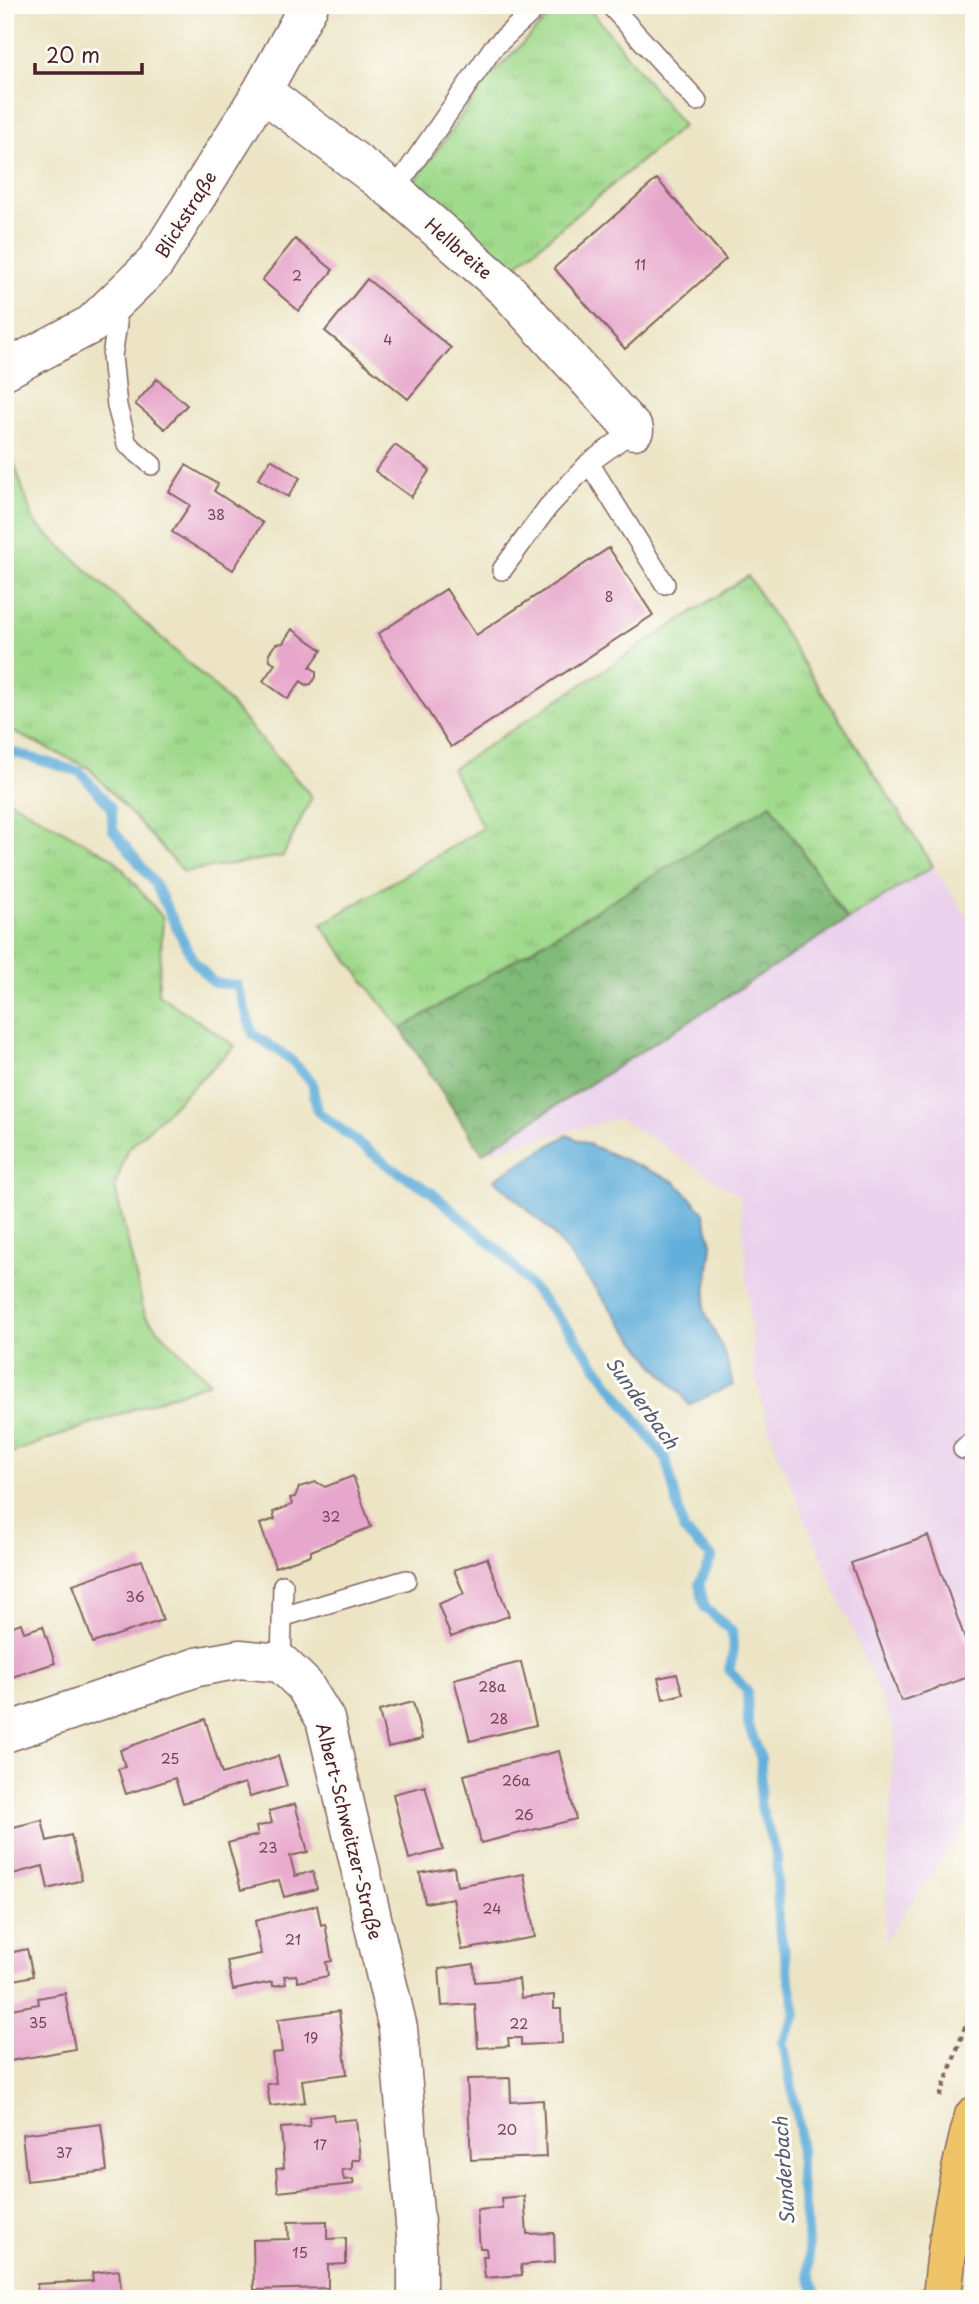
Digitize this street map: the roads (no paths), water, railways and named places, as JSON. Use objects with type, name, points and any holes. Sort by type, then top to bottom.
[{"type":"main road","points":[[942,2299],[959,2173],[974,2116]]},
{"type":"street","name":"Blickstraße","points":[[5,370],[92,324],[155,263],[262,92],[309,5]]},
{"type":"street","name":"Hellbreite","points":[[262,92],[394,191],[506,289],[634,430]]},
{"type":"street","points":[[5,1733],[197,1667],[240,1659],[281,1663]]},
{"type":"street","name":"Albert-Schweitzer-Straße","points":[[281,1663],[304,1685],[325,1719],[398,2028],[417,2247],[417,2299]]},
{"type":"lane","points":[[394,191],[493,48],[539,5]]},
{"type":"lane","points":[[610,5],[697,102]]},
{"type":"lane","points":[[111,305],[117,324],[112,356],[117,406],[127,444],[152,465]]},
{"type":"lane","points":[[502,570],[548,507],[589,463],[634,430]]},
{"type":"lane","points":[[589,463],[665,584]]},
{"type":"lane","points":[[282,1618],[406,1580]]},
{"type":"lane","points":[[281,1663],[283,1585]]},
{"type":"water","points":[[567,1135],[674,1181],[703,1211],[712,1244],[704,1310],[725,1354],[733,1385],[688,1405],[550,1230],[494,1179]]},
{"type":"waterway","name":"Sunderbach","points":[[5,750],[80,772],[111,807],[113,830],[155,884],[193,960],[214,983],[237,985],[253,1034],[289,1058],[312,1082],[317,1111],[390,1167],[430,1191],[501,1252],[569,1330],[666,1459],[684,1531],[712,1557],[699,1584],[705,1608],[732,1631],[733,1654],[729,1670],[747,1691],[748,1724],[761,1759],[760,1804],[777,1857],[778,1921],[796,2014],[783,2042],[800,2131],[800,2182],[807,2230],[809,2274],[818,2299]]}]
